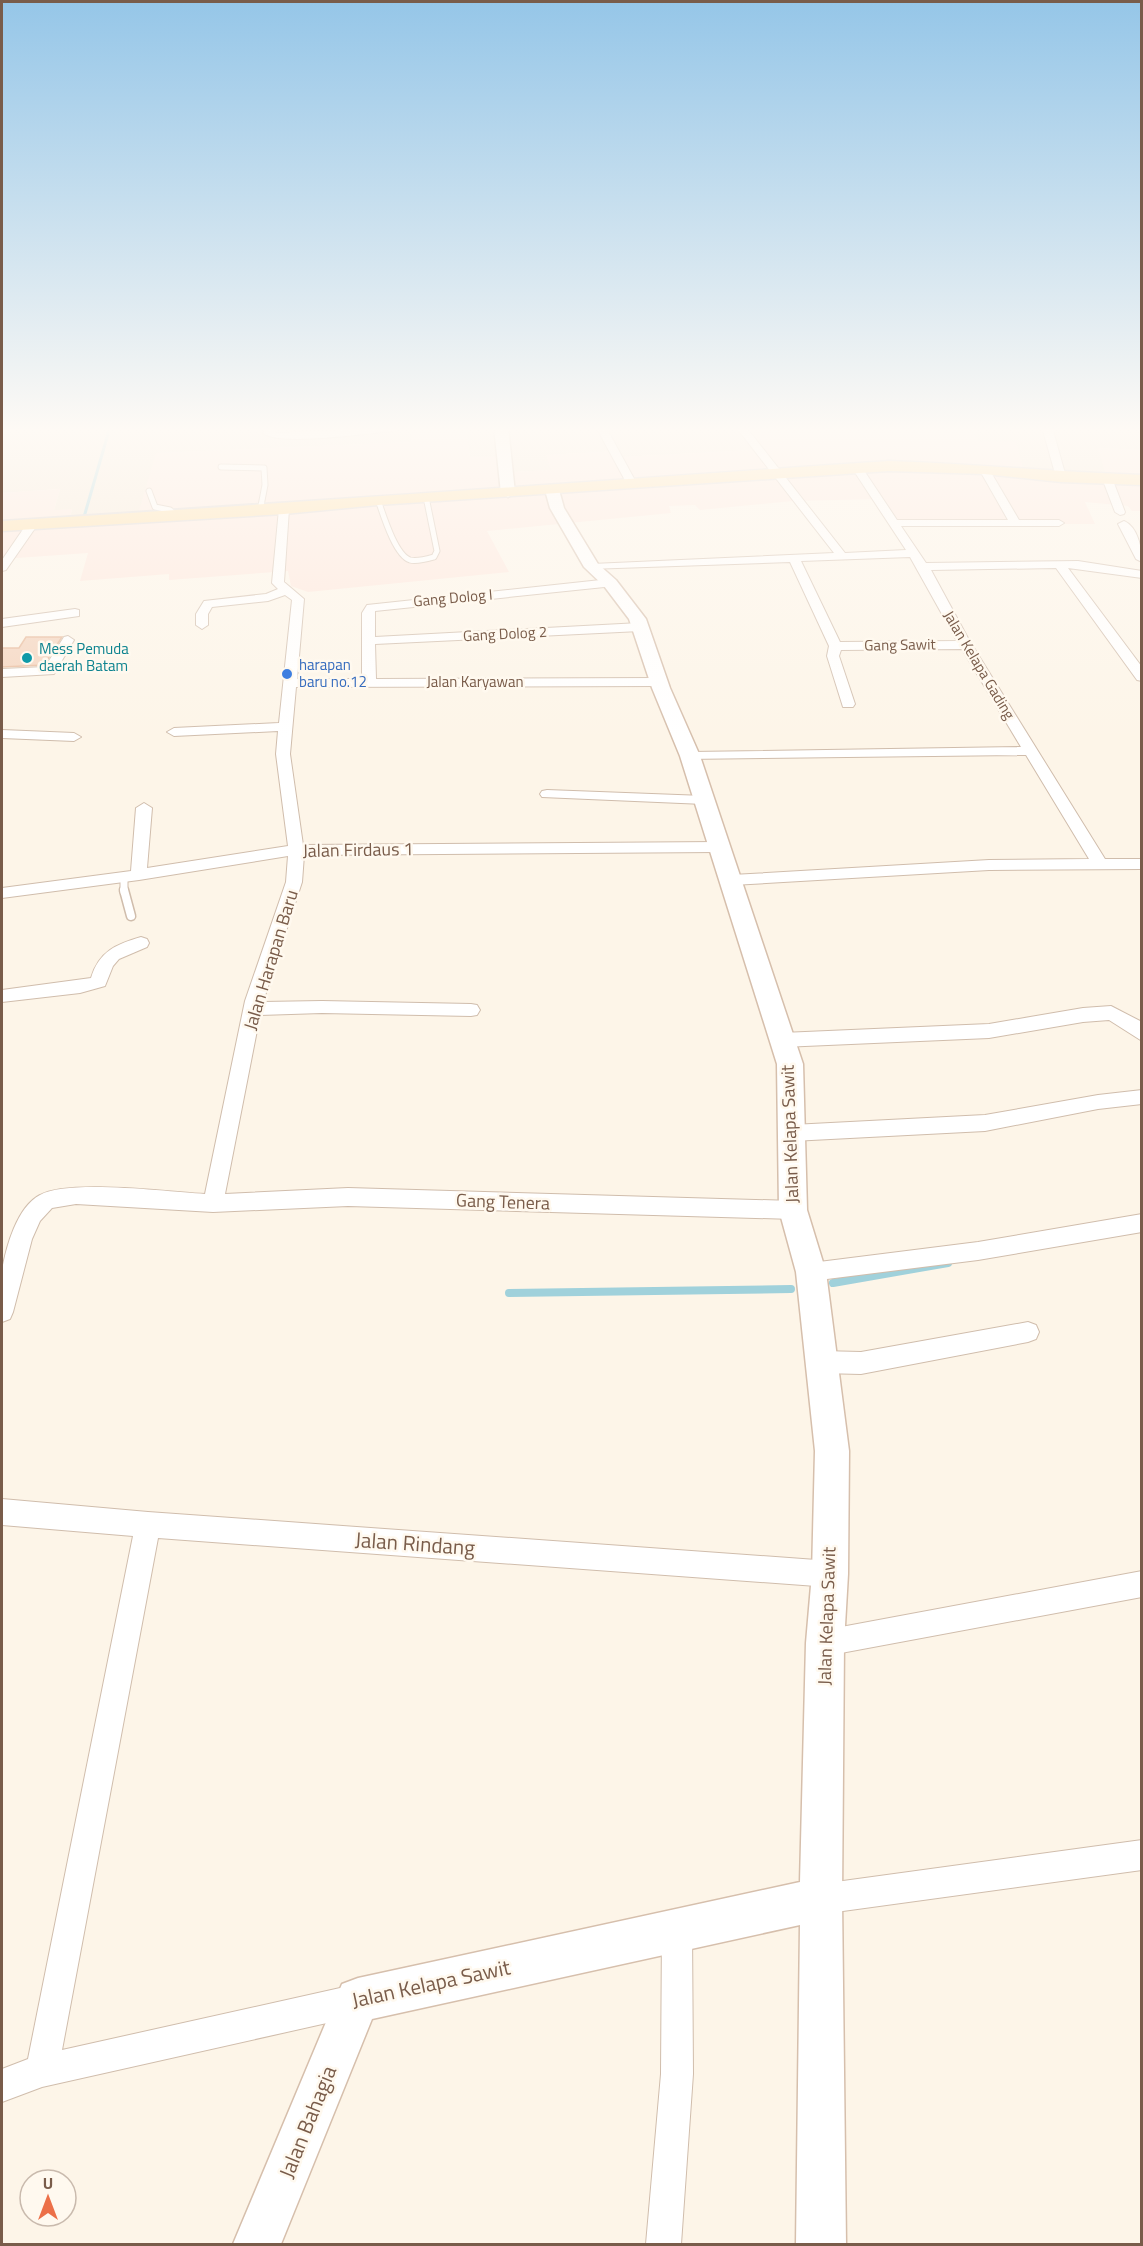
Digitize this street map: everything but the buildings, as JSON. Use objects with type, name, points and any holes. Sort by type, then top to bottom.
[{"type":"main road","name":"Jalan Kelapa Sawit","points":[[573,532],[601,575],[637,618],[659,682],[690,756],[790,1064],[793,1210],[811,1272],[832,1451],[830,1574],[825,1643],[820,1899],[822,2244]]},
{"type":"main road","name":"Jalan Kelapa Sawit","points":[[358,2000],[820,1899]]},
{"type":"main road","name":"Jalan Bahagia","points":[[257,2244],[358,2000]]},
{"type":"street","points":[[2,568],[27,532]]},
{"type":"street","name":"Jalan Harapan Baru","points":[[213,1203],[253,1009],[294,882],[296,850],[283,754],[298,599],[278,583],[282,532]]},
{"type":"street","points":[[822,532],[841,555]]},
{"type":"street","name":"Jalan Kelapa Gading","points":[[899,532],[923,567],[966,645],[1100,864]]},
{"type":"street","points":[[1129,532],[1142,558]]},
{"type":"street","points":[[601,575],[793,557],[913,553]]},
{"type":"street","points":[[793,557],[835,646],[834,656],[848,704]]},
{"type":"street","points":[[923,567],[1059,564],[1095,566],[1142,575]]},
{"type":"street","points":[[1059,564],[1142,677]]},
{"type":"street","name":"Gang Dolog I","points":[[369,682],[368,613],[371,608],[601,575]]},
{"type":"street","points":[[202,625],[202,614],[208,604],[268,597],[286,590]]},
{"type":"street","points":[[2,624],[75,613]]},
{"type":"street","name":"Gang Dolog 2","points":[[369,641],[640,627]]},
{"type":"street","points":[[2,673],[49,671],[68,640]]},
{"type":"street","name":"Gang Sawit","points":[[835,646],[966,645]]},
{"type":"street","name":"Jalan Karyawan","points":[[290,683],[659,682]]},
{"type":"street","points":[[174,732],[285,727]]},
{"type":"street","points":[[2,734],[74,737]]},
{"type":"street","points":[[690,756],[1030,751]]},
{"type":"street","points":[[547,794],[704,800]]},
{"type":"street","points":[[131,876],[144,808]]},
{"type":"street","name":"Jalan Firdaus 1","points":[[2,893],[131,876],[296,850],[718,847]]},
{"type":"street","points":[[732,880],[989,866],[1142,864]]},
{"type":"street","points":[[2,996],[80,987],[99,982],[111,955],[116,950],[141,943]]},
{"type":"street","points":[[253,1009],[322,1007],[471,1010]]},
{"type":"street","points":[[782,1040],[989,1031],[1083,1015],[1110,1014],[1132,1024],[1142,1035]]},
{"type":"street","points":[[792,1133],[986,1122],[1098,1102],[1142,1097]]},
{"type":"street","name":"Gang Tenera","points":[[2,1312],[21,1239],[32,1215],[46,1201],[76,1195],[213,1203],[348,1197],[793,1210]]},
{"type":"street","points":[[811,1272],[978,1251],[1142,1222]]},
{"type":"street","points":[[821,1362],[861,1363],[1028,1332]]},
{"type":"street","name":"Jalan Rindang","points":[[2,1512],[148,1525],[830,1574]]},
{"type":"street","points":[[42,2071],[148,1525]]},
{"type":"street","points":[[825,1643],[1142,1584]]},
{"type":"street","points":[[820,1899],[1142,1855]]},
{"type":"street","points":[[663,2244],[677,2074],[677,1930]]},
{"type":"street","name":"Jalan Kelapa Sawit","points":[[2,2085],[42,2071],[358,2000]]},
{"type":"lane","points":[[393,532],[404,556],[410,560],[434,557],[437,552],[433,532]]},
{"type":"lane","points":[[131,876],[124,896],[131,916]]},
{"type":"shaded area","points":[[2,532],[487,532],[509,572],[308,592],[291,586],[288,571],[169,580],[169,574],[80,581],[88,553],[2,559]]},
{"type":"waterway","points":[[833,1283],[948,1263]]},
{"type":"waterway","points":[[509,1293],[791,1289]]},
{"type":"place","name":"Mess Pemuda daerah Batam","points":[[27,658]]},
{"type":"place","name":"harapan baru no.12","points":[[287,674]]}]
